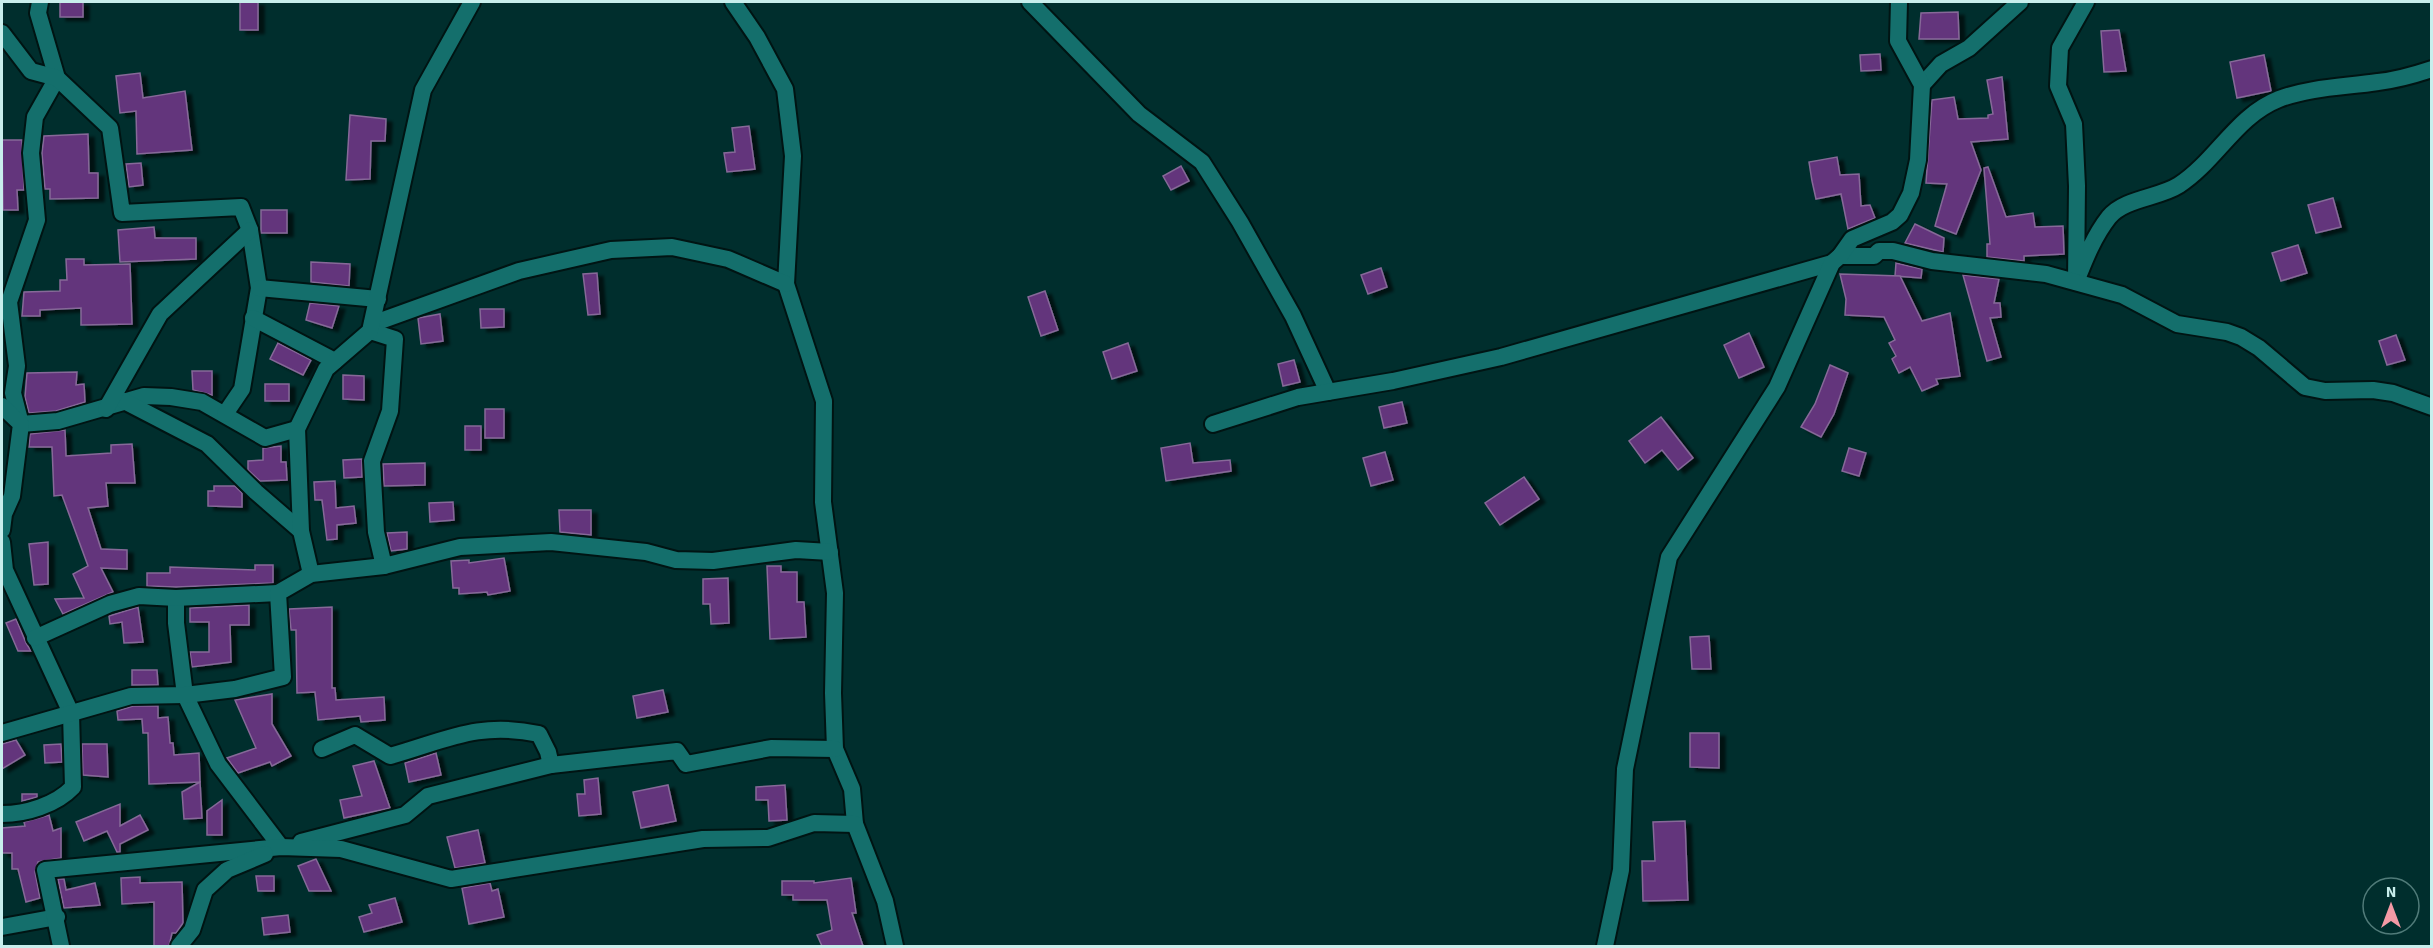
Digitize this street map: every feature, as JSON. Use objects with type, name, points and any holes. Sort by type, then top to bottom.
[{"type":"street","points":[[2,530],[21,424],[13,393],[17,366],[9,302],[37,220],[31,153],[35,117],[57,78],[38,13],[39,2]]},
{"type":"street","points":[[371,327],[423,90],[472,2]]},
{"type":"street","points":[[733,2],[757,37],[785,89],[793,156],[786,284],[824,401],[823,502],[835,593],[832,693],[835,749],[852,789],[855,824],[885,901],[895,946]]},
{"type":"street","points":[[1030,2],[1139,114],[1202,162],[1240,222],[1293,316],[1328,392]]},
{"type":"street","points":[[1605,946],[1621,870],[1625,769],[1669,557],[1777,387],[1836,260],[1852,239],[1892,222],[1900,215],[1911,193],[1918,160],[1922,85],[1898,41],[1899,2]]},
{"type":"street","points":[[1922,85],[1941,64],[1969,48],[2020,2]]},
{"type":"street","points":[[2076,282],[2077,186],[2074,124],[2058,86],[2060,48],[2086,2]]},
{"type":"street","points":[[2,33],[31,71],[57,78],[110,128],[122,213],[241,207],[250,230],[259,288],[242,389],[225,414]]},
{"type":"street","points":[[2076,282],[2089,249],[2111,215],[2135,202],[2177,186],[2205,166],[2248,116],[2279,99],[2342,85],[2408,77],[2432,69]]},
{"type":"street","points":[[106,409],[160,314],[250,230]]},
{"type":"street","points":[[311,574],[301,531],[297,429],[326,369],[371,327],[519,271],[611,250],[672,247],[728,259],[786,284]]},
{"type":"street","points":[[1213,424],[1298,396],[1501,357],[1836,260],[1874,255],[1879,251],[1893,251],[1932,261],[2046,274],[2076,282],[2122,295],[2178,324],[2241,337],[2259,348],[2305,387],[2325,391],[2373,390],[2393,393],[2432,407]]},
{"type":"street","points":[[259,288],[378,299]]},
{"type":"street","points":[[253,318],[335,362]]},
{"type":"street","points":[[371,327],[395,339],[390,411],[372,461],[376,532],[384,567]]},
{"type":"street","points":[[3,410],[21,424],[58,421],[106,409],[144,396],[171,396],[202,402],[265,438],[297,429]]},
{"type":"street","points":[[124,401],[207,444],[256,492],[301,531]]},
{"type":"street","points":[[2,542],[5,570],[71,713],[73,787],[64,797],[49,804],[15,814],[2,814]]},
{"type":"street","points":[[35,638],[110,604],[139,596],[176,598],[278,593],[311,574],[384,567],[460,547],[529,543],[590,545],[646,552],[676,560],[714,561],[796,550],[830,552]]},
{"type":"street","points":[[2,732],[130,696],[185,695],[235,689],[283,677],[278,593]]},
{"type":"street","points":[[176,598],[176,623],[185,695],[218,764],[281,847]]},
{"type":"street","points":[[322,748],[355,735],[390,756],[461,733],[511,728],[539,734],[548,752],[551,765]]},
{"type":"street","points":[[179,946],[192,930],[205,890],[227,870],[281,847],[405,815],[428,796],[551,765],[677,751],[686,764],[771,748],[835,749]]},
{"type":"street","points":[[61,946],[57,917],[45,870],[281,847],[341,849],[451,879],[703,839],[768,838],[814,823],[855,824]]},
{"type":"street","points":[[2,927],[57,917]]},
{"type":"building","points":[[60,2],[83,2],[83,17],[60,17]]},
{"type":"building","points":[[240,2],[258,2],[258,30],[240,30]]},
{"type":"building","points":[[1958,12],[1959,39],[1919,39],[1921,13]]},
{"type":"building","points":[[2119,30],[2126,71],[2104,72],[2101,31]]},
{"type":"building","points":[[1880,54],[1881,70],[1861,71],[1860,55]]},
{"type":"building","points":[[2264,55],[2271,91],[2237,98],[2230,62]]},
{"type":"building","points":[[140,73],[143,98],[185,91],[192,150],[137,154],[136,111],[120,113],[116,76]]},
{"type":"building","points":[[2002,77],[2008,139],[1971,142],[1981,170],[1956,234],[1935,226],[1947,184],[1926,183],[1932,100],[1954,97],[1958,119],[1988,118],[1988,115],[1993,114],[1987,80]]},
{"type":"building","points":[[350,115],[386,119],[385,141],[371,141],[370,179],[346,180]]},
{"type":"building","points":[[749,126],[755,169],[727,172],[724,153],[735,152],[732,128]]},
{"type":"building","points":[[88,134],[89,173],[98,173],[98,198],[50,199],[50,189],[45,189],[42,153],[44,136]]},
{"type":"building","points":[[2,140],[22,140],[24,190],[17,190],[18,210],[3,210]]},
{"type":"building","points":[[1837,157],[1840,175],[1859,174],[1861,206],[1870,205],[1875,218],[1848,229],[1841,194],[1816,199],[1809,162]]},
{"type":"building","points":[[141,163],[143,185],[129,187],[126,164]]},
{"type":"building","points":[[1181,166],[1189,181],[1171,190],[1163,176]]},
{"type":"building","points":[[1988,167],[2006,217],[2033,213],[2035,227],[2063,226],[2064,254],[2024,256],[2024,261],[1987,257],[1987,244],[1990,244],[1984,168]]},
{"type":"building","points":[[2333,198],[2341,227],[2316,233],[2308,205]]},
{"type":"building","points":[[261,210],[287,210],[287,233],[261,233]]},
{"type":"building","points":[[1915,224],[1944,238],[1943,252],[1905,243]]},
{"type":"building","points":[[154,227],[155,238],[196,238],[196,259],[120,262],[118,230]]},
{"type":"building","points":[[2298,245],[2307,273],[2281,281],[2272,253]]},
{"type":"building","points":[[66,259],[84,259],[84,265],[130,264],[132,324],[81,325],[81,308],[40,310],[40,316],[22,316],[24,292],[60,291],[60,280],[67,280]]},
{"type":"building","points":[[311,262],[350,264],[349,286],[311,282]]},
{"type":"building","points":[[1896,263],[1922,269],[1921,278],[1895,276]]},
{"type":"building","points":[[1381,268],[1387,287],[1368,294],[1361,275]]},
{"type":"building","points":[[597,273],[600,314],[588,315],[583,274]]},
{"type":"building","points":[[1840,274],[1900,276],[1922,321],[1950,313],[1960,376],[1936,379],[1938,384],[1922,391],[1910,367],[1899,373],[1892,359],[1896,356],[1889,343],[1895,340],[1884,317],[1845,315],[1846,299]]},
{"type":"building","points":[[1963,275],[1999,279],[1994,303],[2000,303],[2001,317],[1990,318],[2001,357],[1987,361]]},
{"type":"building","points":[[1045,291],[1058,330],[1041,336],[1028,297]]},
{"type":"building","points":[[310,303],[339,306],[332,328],[306,320]]},
{"type":"building","points":[[480,309],[504,309],[504,327],[481,328]]},
{"type":"building","points":[[440,314],[443,341],[421,344],[418,318]]},
{"type":"building","points":[[1749,333],[1764,367],[1739,378],[1724,345]]},
{"type":"building","points":[[2396,335],[2405,360],[2387,365],[2379,341]]},
{"type":"building","points":[[278,343],[311,360],[303,375],[270,359]]},
{"type":"building","points":[[1128,343],[1137,371],[1112,379],[1103,352]]},
{"type":"building","points":[[1294,360],[1300,382],[1283,386],[1278,364]]},
{"type":"building","points":[[1830,365],[1848,373],[1834,414],[1821,437],[1801,427],[1815,404]]},
{"type":"building","points":[[192,371],[212,371],[212,395],[193,390]]},
{"type":"building","points":[[77,372],[76,385],[84,384],[85,402],[56,411],[29,413],[25,397],[27,373]]},
{"type":"building","points":[[343,375],[364,376],[364,400],[343,399]]},
{"type":"building","points":[[265,384],[289,384],[289,401],[265,401]]},
{"type":"building","points":[[1402,402],[1407,423],[1384,428],[1379,407]]},
{"type":"building","points":[[485,409],[504,409],[504,438],[485,438]]},
{"type":"building","points":[[1661,417],[1693,458],[1678,470],[1662,450],[1645,463],[1629,441]]},
{"type":"building","points":[[465,426],[481,426],[481,450],[465,450]]},
{"type":"building","points":[[65,430],[66,456],[111,453],[111,445],[132,444],[135,483],[106,483],[108,506],[88,508],[101,549],[127,550],[127,569],[101,568],[113,592],[63,614],[55,599],[84,598],[73,574],[88,566],[62,495],[54,496],[52,447],[29,447],[30,434]]},
{"type":"building","points":[[1190,443],[1193,463],[1230,460],[1231,471],[1166,481],[1161,448]]},
{"type":"building","points":[[281,446],[281,462],[286,462],[287,480],[260,481],[248,470],[248,461],[263,460],[263,448]]},
{"type":"building","points":[[1849,448],[1866,453],[1859,476],[1842,471]]},
{"type":"building","points":[[1385,452],[1393,480],[1371,486],[1363,458]]},
{"type":"building","points":[[362,459],[362,477],[344,478],[343,460]]},
{"type":"building","points":[[425,463],[425,485],[384,486],[383,464]]},
{"type":"building","points":[[1524,477],[1539,499],[1500,525],[1485,503]]},
{"type":"building","points":[[335,481],[336,508],[354,506],[356,523],[337,525],[337,539],[327,540],[322,500],[315,500],[314,482]]},
{"type":"building","points":[[214,486],[235,486],[242,493],[242,507],[208,506],[208,491],[214,491]]},
{"type":"building","points":[[453,502],[454,520],[430,522],[429,503]]},
{"type":"building","points":[[559,510],[591,510],[591,535],[560,532]]},
{"type":"building","points":[[407,532],[407,549],[391,551],[387,533]]},
{"type":"building","points":[[48,542],[48,584],[34,585],[29,544]]},
{"type":"building","points":[[504,558],[510,591],[488,595],[487,592],[459,594],[459,588],[453,588],[451,561],[469,560],[469,563]]},
{"type":"building","points":[[255,565],[273,565],[273,583],[147,586],[147,573],[170,573],[170,567],[255,570]]},
{"type":"building","points":[[767,566],[781,566],[781,572],[797,572],[797,602],[804,602],[806,637],[770,639]]},
{"type":"building","points":[[728,578],[729,623],[711,624],[710,604],[703,604],[703,579]]},
{"type":"building","points":[[249,605],[249,625],[230,625],[231,662],[192,667],[190,652],[209,652],[209,622],[190,622],[190,608]]},
{"type":"building","points":[[138,607],[143,642],[124,643],[122,622],[110,624],[109,616]]},
{"type":"building","points":[[332,607],[332,688],[335,688],[336,700],[384,697],[385,720],[361,722],[360,716],[318,720],[315,692],[297,693],[296,630],[291,630],[289,609]]},
{"type":"building","points":[[16,619],[31,651],[18,651],[6,623]]},
{"type":"building","points":[[1709,636],[1711,669],[1692,669],[1690,637]]},
{"type":"building","points":[[132,670],[157,670],[158,685],[132,685]]},
{"type":"building","points":[[663,690],[668,712],[637,718],[633,696]]},
{"type":"building","points":[[272,694],[272,724],[291,756],[272,766],[270,762],[238,773],[227,758],[256,748],[235,700]]},
{"type":"building","points":[[133,706],[158,706],[158,718],[168,717],[170,743],[173,743],[174,755],[199,753],[200,782],[149,784],[148,733],[143,733],[142,719],[118,720],[117,711]]},
{"type":"building","points":[[1690,733],[1719,733],[1719,768],[1690,767]]},
{"type":"building","points":[[16,740],[25,755],[2,769],[2,744]]},
{"type":"building","points":[[61,744],[62,762],[45,763],[44,745]]},
{"type":"building","points":[[82,744],[107,744],[108,777],[83,775]]},
{"type":"building","points":[[436,753],[441,775],[409,782],[405,763]]},
{"type":"building","points":[[374,761],[390,808],[344,818],[340,800],[362,796],[353,766]]},
{"type":"building","points":[[598,778],[601,814],[579,816],[577,794],[585,794],[584,780]]},
{"type":"building","points":[[200,782],[202,818],[184,819],[182,792]]},
{"type":"building","points":[[668,785],[676,821],[641,828],[633,792]]},
{"type":"building","points":[[785,785],[787,820],[769,821],[768,800],[756,800],[756,787]]},
{"type":"building","points":[[22,794],[37,794],[37,797],[22,801]]},
{"type":"building","points":[[222,800],[222,835],[207,835],[207,811]]},
{"type":"building","points":[[120,804],[120,826],[140,815],[148,830],[120,844],[120,852],[117,852],[107,831],[84,841],[76,822]]},
{"type":"building","points":[[49,815],[53,831],[61,828],[61,858],[38,862],[35,872],[40,898],[26,902],[18,869],[12,869],[12,853],[2,853],[2,828],[25,826],[24,822]]},
{"type":"building","points":[[1685,821],[1688,900],[1643,901],[1642,861],[1655,861],[1653,822]]},
{"type":"building","points":[[478,830],[485,863],[455,868],[447,837]]},
{"type":"building","points":[[316,859],[331,891],[309,891],[298,866]]},
{"type":"building","points":[[256,876],[274,876],[274,891],[258,891]]},
{"type":"building","points":[[140,877],[140,883],[182,882],[183,923],[176,933],[172,933],[169,946],[154,946],[154,902],[122,904],[121,878]]},
{"type":"building","points":[[851,878],[856,913],[852,913],[863,946],[822,946],[817,935],[832,930],[827,900],[793,900],[793,895],[782,895],[782,881],[814,881],[814,883]]},
{"type":"building","points":[[58,879],[64,879],[66,890],[95,883],[100,905],[64,908]]},
{"type":"building","points":[[490,883],[492,891],[498,889],[504,917],[469,924],[462,888]]},
{"type":"building","points":[[395,898],[402,922],[364,932],[359,917],[372,913],[369,905]]},
{"type":"building","points":[[288,915],[290,932],[264,935],[262,918]]}]
